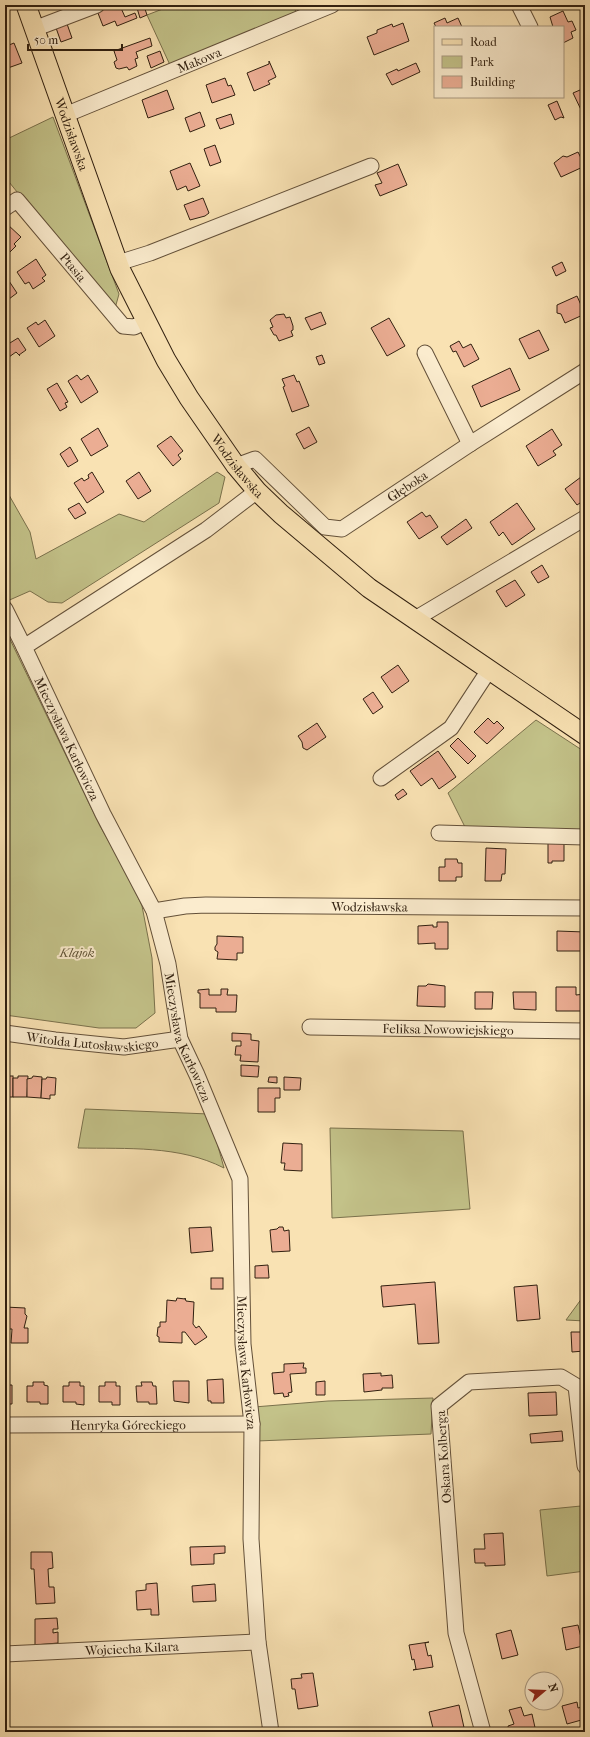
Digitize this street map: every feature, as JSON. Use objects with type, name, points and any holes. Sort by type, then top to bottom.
[{"type":"main road","name":"Wodzisławska","points":[[26,5],[118,263],[145,322],[166,360],[189,398],[236,466],[257,491],[300,531],[369,588],[585,735]]},
{"type":"street","points":[[34,29],[97,5]]},
{"type":"street","name":"Makowa","points":[[65,115],[332,5]]},
{"type":"street","points":[[519,5],[530,26]]},
{"type":"street","points":[[118,263],[150,253],[372,166]]},
{"type":"street","name":"Ptasia","points":[[5,208],[17,200],[123,326],[134,327],[145,322]]},
{"type":"street","points":[[425,352],[470,444]]},
{"type":"street","name":"Głęboka","points":[[236,466],[254,459],[325,527],[342,529],[470,444],[585,372]]},
{"type":"street","points":[[24,647],[206,530],[257,491]]},
{"type":"street","points":[[415,619],[585,518]]},
{"type":"street","name":"Mieczysława Karłowicza","points":[[5,610],[103,814],[154,911],[168,964],[180,1039],[197,1075],[240,1179],[243,1344],[252,1424],[251,1539],[258,1642],[271,1732]]},
{"type":"street","points":[[381,778],[450,728],[489,670]]},
{"type":"street","points":[[439,834],[585,837]]},
{"type":"street","name":"Wodzisławska","points":[[154,911],[184,906],[213,905],[585,908]]},
{"type":"street","name":"Feliksa Nowowiejskiego","points":[[310,1027],[585,1030]]},
{"type":"street","name":"Witolda Lutosławskiego","points":[[5,1033],[124,1047],[180,1039]]},
{"type":"street","name":"Oskara Kolberga","points":[[483,1732],[456,1633],[439,1406],[469,1382],[561,1377],[576,1386],[585,1466]]},
{"type":"street","name":"Henryka Góreckiego","points":[[5,1425],[252,1424]]},
{"type":"street","name":"Wojciecha Kilara","points":[[5,1654],[258,1642]]},
{"type":"green space","points":[[173,5],[293,5],[297,14],[170,65],[147,15]]},
{"type":"green space","points":[[53,117],[119,294],[114,312],[5,177],[5,140]]},
{"type":"green space","points":[[217,472],[225,477],[219,503],[62,603],[48,602],[30,591],[5,602],[5,488],[30,532],[36,559],[119,514],[144,522]]},
{"type":"green space","name":"Klajok","points":[[5,629],[100,826],[129,877],[142,906],[152,958],[155,1013],[136,1028],[99,1028],[5,1015]]},
{"type":"green space","points":[[536,720],[585,752],[585,830],[465,827],[448,793]]},
{"type":"green space","points":[[85,1109],[209,1114],[224,1168],[189,1155],[171,1152],[134,1149],[78,1148]]},
{"type":"green space","points":[[330,1128],[463,1131],[470,1209],[332,1218]]},
{"type":"green space","points":[[585,1294],[585,1321],[566,1320]]},
{"type":"green space","points":[[433,1398],[431,1434],[257,1441],[254,1407],[328,1401]]},
{"type":"green space","points":[[581,1506],[585,1541],[585,1571],[547,1576],[540,1510]]},
{"type":"building","points":[[104,5],[115,5],[117,9],[121,8],[125,17],[135,13],[137,18],[117,26],[115,21],[103,26],[96,8]]},
{"type":"building","points":[[144,6],[147,15],[140,18],[137,8]]},
{"type":"building","points":[[563,11],[568,22],[572,21],[576,30],[571,32],[573,38],[564,42],[564,26],[553,26],[550,17]]},
{"type":"building","points":[[445,18],[447,23],[458,18],[462,26],[436,26],[434,23]]},
{"type":"building","points":[[66,21],[72,38],[61,42],[55,25]]},
{"type":"building","points":[[403,23],[409,41],[374,55],[367,37],[377,33],[377,30],[392,24],[393,27]]},
{"type":"building","points":[[6,37],[9,45],[14,43],[22,63],[5,69]]},
{"type":"building","points":[[150,38],[152,46],[136,52],[138,58],[135,59],[137,66],[129,70],[127,67],[119,69],[116,68],[114,62],[117,60],[114,51]]},
{"type":"building","points":[[160,51],[164,62],[151,68],[147,56]]},
{"type":"building","points":[[269,61],[276,77],[268,81],[270,84],[254,91],[247,73],[269,64]]},
{"type":"building","points":[[416,63],[420,72],[392,85],[386,74],[397,69],[398,71]]},
{"type":"building","points":[[225,78],[228,86],[231,85],[235,95],[212,103],[206,85]]},
{"type":"building","points":[[167,90],[174,109],[148,118],[142,100]]},
{"type":"building","points":[[580,90],[582,93],[585,92],[584,116],[573,93]]},
{"type":"building","points":[[557,101],[564,118],[561,117],[555,120],[548,105]]},
{"type":"building","points":[[200,112],[205,126],[190,132],[185,118]]},
{"type":"building","points":[[231,114],[234,124],[220,129],[216,119]]},
{"type":"building","points":[[215,145],[221,162],[210,166],[204,149]]},
{"type":"building","points":[[578,152],[585,166],[561,177],[554,163],[563,156],[567,157]]},
{"type":"building","points":[[190,163],[200,186],[188,191],[186,186],[177,190],[170,171]]},
{"type":"building","points":[[398,164],[407,185],[380,196],[375,185],[382,183],[377,173]]},
{"type":"building","points":[[203,198],[209,213],[205,216],[190,220],[184,205]]},
{"type":"building","points":[[7,224],[21,237],[14,244],[16,246],[10,252],[5,247],[5,226]]},
{"type":"building","points":[[36,259],[46,275],[42,278],[45,281],[33,289],[29,282],[25,284],[17,272]]},
{"type":"building","points":[[562,262],[566,271],[556,276],[552,267]]},
{"type":"building","points":[[5,275],[17,293],[9,299],[5,293]]},
{"type":"building","points":[[577,296],[585,314],[565,323],[561,314],[557,313],[557,305]]},
{"type":"building","points":[[321,312],[326,324],[311,330],[305,318]]},
{"type":"building","points":[[284,314],[286,318],[290,317],[293,326],[293,330],[291,331],[293,336],[279,341],[270,328],[273,327],[270,320],[276,315]]},
{"type":"building","points":[[389,318],[405,346],[387,356],[371,328]]},
{"type":"building","points":[[45,320],[55,336],[39,347],[27,328],[36,322],[38,325]]},
{"type":"building","points":[[539,330],[549,350],[529,359],[519,339]]},
{"type":"building","points":[[18,338],[26,350],[19,355],[16,352],[9,357],[5,350],[5,346]]},
{"type":"building","points":[[459,341],[463,348],[471,344],[479,359],[464,367],[456,351],[453,352],[450,346]]},
{"type":"building","points":[[322,355],[325,363],[319,365],[316,357]]},
{"type":"building","points":[[510,368],[520,390],[481,407],[472,386]]},
{"type":"building","points":[[77,375],[81,380],[88,375],[98,392],[81,403],[68,381]]},
{"type":"building","points":[[294,375],[297,382],[299,381],[309,406],[292,412],[283,387],[285,386],[282,379]]},
{"type":"building","points":[[57,383],[68,402],[65,403],[67,407],[60,411],[47,389]]},
{"type":"building","points":[[309,427],[317,442],[304,449],[296,434]]},
{"type":"building","points":[[98,428],[108,446],[91,456],[81,439]]},
{"type":"building","points":[[552,429],[562,445],[553,451],[556,455],[538,466],[526,446]]},
{"type":"building","points":[[171,436],[183,451],[178,455],[181,459],[173,466],[157,446]]},
{"type":"building","points":[[70,447],[78,461],[68,467],[60,454]]},
{"type":"building","points":[[92,472],[104,492],[87,503],[74,483],[82,478],[84,481],[89,478],[88,475]]},
{"type":"building","points":[[139,472],[151,491],[138,499],[126,481]]},
{"type":"building","points":[[585,474],[585,504],[583,501],[577,505],[565,489]]},
{"type":"building","points":[[79,503],[86,513],[75,519],[68,509]]},
{"type":"building","points":[[517,503],[535,529],[512,545],[503,532],[499,536],[490,522]]},
{"type":"building","points":[[422,512],[426,517],[430,515],[438,527],[419,539],[407,522]]},
{"type":"building","points":[[466,519],[472,528],[447,545],[441,537]]},
{"type":"building","points":[[542,565],[549,577],[538,583],[531,572]]},
{"type":"building","points":[[515,580],[525,595],[506,607],[496,591]]},
{"type":"building","points":[[398,665],[409,681],[392,693],[381,677]]},
{"type":"building","points":[[373,692],[383,707],[373,714],[363,699]]},
{"type":"building","points":[[488,718],[494,724],[497,721],[504,728],[487,744],[474,732]]},
{"type":"building","points":[[317,723],[326,737],[307,750],[303,748],[302,742],[298,736]]},
{"type":"building","points":[[458,738],[476,756],[468,764],[450,746]]},
{"type":"building","points":[[438,751],[456,777],[439,789],[432,778],[421,786],[410,771]]},
{"type":"building","points":[[403,789],[407,794],[398,800],[395,795]]},
{"type":"building","points":[[548,841],[564,841],[564,861],[552,861],[552,863],[548,863]]},
{"type":"building","points":[[486,848],[506,849],[505,874],[502,874],[501,881],[485,881]]},
{"type":"building","points":[[445,859],[457,859],[458,863],[462,863],[462,877],[456,877],[456,881],[439,881],[439,867],[445,867]]},
{"type":"building","points":[[437,922],[448,922],[448,949],[435,949],[435,943],[418,944],[418,926],[433,925],[433,927],[437,927]]},
{"type":"building","points":[[557,931],[585,932],[585,951],[557,951]]},
{"type":"building","points":[[217,936],[243,937],[243,953],[237,953],[237,960],[217,959],[218,952],[215,950],[215,947],[217,944]]},
{"type":"building","points":[[428,984],[445,986],[445,1007],[417,1006],[418,986],[426,986]]},
{"type":"building","points":[[556,987],[576,987],[576,995],[585,994],[585,1011],[556,1011]]},
{"type":"building","points":[[209,989],[209,995],[221,995],[221,989],[228,989],[227,995],[237,995],[236,1012],[216,1012],[216,1008],[200,1008],[200,993],[198,993],[198,990]]},
{"type":"building","points":[[475,992],[493,992],[492,1009],[475,1009]]},
{"type":"building","points":[[513,992],[536,992],[536,1010],[514,1009]]},
{"type":"building","points":[[232,1033],[251,1034],[251,1040],[259,1041],[258,1062],[240,1061],[241,1055],[235,1055],[236,1046],[241,1046],[241,1041],[232,1041]]},
{"type":"building","points":[[241,1065],[259,1066],[258,1077],[241,1076]]},
{"type":"building","points":[[5,1076],[13,1076],[13,1097],[5,1097]]},
{"type":"building","points":[[18,1076],[28,1076],[27,1097],[13,1097],[13,1078],[18,1078]]},
{"type":"building","points":[[33,1076],[42,1077],[41,1098],[27,1097],[27,1079],[32,1078]]},
{"type":"building","points":[[47,1077],[56,1078],[55,1095],[50,1095],[50,1099],[41,1098],[42,1079],[46,1079]]},
{"type":"building","points":[[269,1077],[277,1077],[277,1083],[268,1082]]},
{"type":"building","points":[[284,1077],[301,1078],[300,1090],[284,1090]]},
{"type":"building","points":[[258,1088],[280,1088],[280,1098],[275,1098],[275,1112],[258,1112]]},
{"type":"building","points":[[283,1143],[302,1144],[302,1171],[284,1170],[285,1163],[281,1163]]},
{"type":"building","points":[[211,1227],[213,1251],[191,1253],[189,1228]]},
{"type":"building","points":[[279,1227],[283,1227],[284,1231],[289,1230],[290,1251],[272,1252],[270,1230],[277,1229]]},
{"type":"building","points":[[268,1265],[269,1278],[255,1278],[255,1266]]},
{"type":"building","points":[[211,1278],[223,1278],[223,1289],[211,1289]]},
{"type":"building","points":[[435,1282],[439,1343],[418,1344],[415,1304],[383,1307],[381,1286]]},
{"type":"building","points":[[537,1285],[540,1319],[517,1321],[514,1287]]},
{"type":"building","points":[[177,1298],[185,1298],[186,1301],[194,1302],[193,1324],[196,1328],[199,1326],[207,1337],[195,1345],[185,1332],[182,1332],[182,1343],[159,1342],[159,1337],[157,1336],[158,1327],[160,1327],[160,1322],[166,1322],[167,1300],[176,1301]]},
{"type":"building","points":[[5,1307],[25,1308],[25,1314],[27,1316],[24,1328],[28,1328],[28,1343],[11,1343],[12,1329],[5,1329]]},
{"type":"building","points":[[571,1332],[585,1332],[585,1356],[584,1351],[572,1352]]},
{"type":"building","points":[[304,1363],[303,1368],[306,1368],[306,1373],[290,1374],[292,1392],[288,1393],[289,1396],[284,1397],[283,1393],[274,1394],[272,1373],[284,1372],[284,1364]]},
{"type":"building","points":[[381,1373],[381,1376],[392,1375],[393,1388],[382,1388],[382,1390],[364,1392],[363,1374]]},
{"type":"building","points":[[223,1379],[224,1403],[211,1403],[211,1401],[208,1401],[207,1380]]},
{"type":"building","points":[[173,1381],[189,1381],[189,1403],[174,1401]]},
{"type":"building","points":[[325,1381],[325,1395],[316,1395],[316,1382]]},
{"type":"building","points":[[5,1382],[8,1382],[8,1385],[12,1385],[12,1404],[5,1404]]},
{"type":"building","points":[[33,1382],[44,1382],[44,1385],[48,1386],[48,1404],[40,1404],[40,1402],[27,1402],[27,1386],[33,1386]]},
{"type":"building","points":[[69,1382],[80,1382],[80,1386],[84,1386],[84,1405],[76,1404],[76,1402],[63,1402],[63,1386],[69,1386]]},
{"type":"building","points":[[105,1382],[116,1382],[116,1386],[120,1386],[120,1405],[112,1405],[112,1402],[99,1402],[99,1386],[105,1386]]},
{"type":"building","points":[[141,1382],[152,1382],[153,1386],[156,1386],[157,1404],[137,1402],[136,1386],[142,1386]]},
{"type":"building","points":[[556,1392],[557,1415],[529,1416],[528,1393]]},
{"type":"building","points":[[562,1431],[563,1441],[531,1443],[530,1434]]},
{"type":"building","points":[[503,1533],[505,1565],[485,1566],[485,1563],[475,1563],[474,1549],[485,1549],[484,1534]]},
{"type":"building","points":[[225,1546],[225,1553],[214,1554],[214,1564],[191,1565],[190,1547]]},
{"type":"building","points":[[31,1552],[52,1552],[53,1568],[48,1569],[49,1587],[54,1587],[55,1603],[36,1604],[34,1569],[31,1569]]},
{"type":"building","points":[[157,1583],[159,1615],[151,1615],[151,1609],[137,1610],[136,1591],[146,1590],[146,1584]]},
{"type":"building","points":[[215,1584],[216,1601],[193,1602],[192,1586]]},
{"type":"building","points":[[57,1618],[58,1629],[53,1629],[53,1633],[58,1632],[58,1643],[35,1645],[35,1619]]},
{"type":"building","points":[[578,1625],[583,1646],[566,1650],[562,1628]]},
{"type":"building","points":[[511,1630],[518,1655],[502,1659],[496,1634]]},
{"type":"building","points":[[429,1642],[425,1643],[428,1656],[431,1655],[433,1667],[413,1670],[416,1669],[414,1659],[412,1660],[409,1645]]},
{"type":"building","points":[[313,1673],[318,1706],[298,1709],[295,1689],[292,1689],[291,1679],[302,1678],[301,1674]]},
{"type":"building","points":[[577,1702],[578,1708],[582,1707],[585,1719],[567,1724],[563,1711],[564,1705]]},
{"type":"building","points":[[459,1705],[465,1732],[434,1732],[429,1712]]},
{"type":"building","points":[[521,1707],[524,1716],[532,1714],[536,1732],[509,1732],[508,1726],[514,1724],[509,1710]]}]
